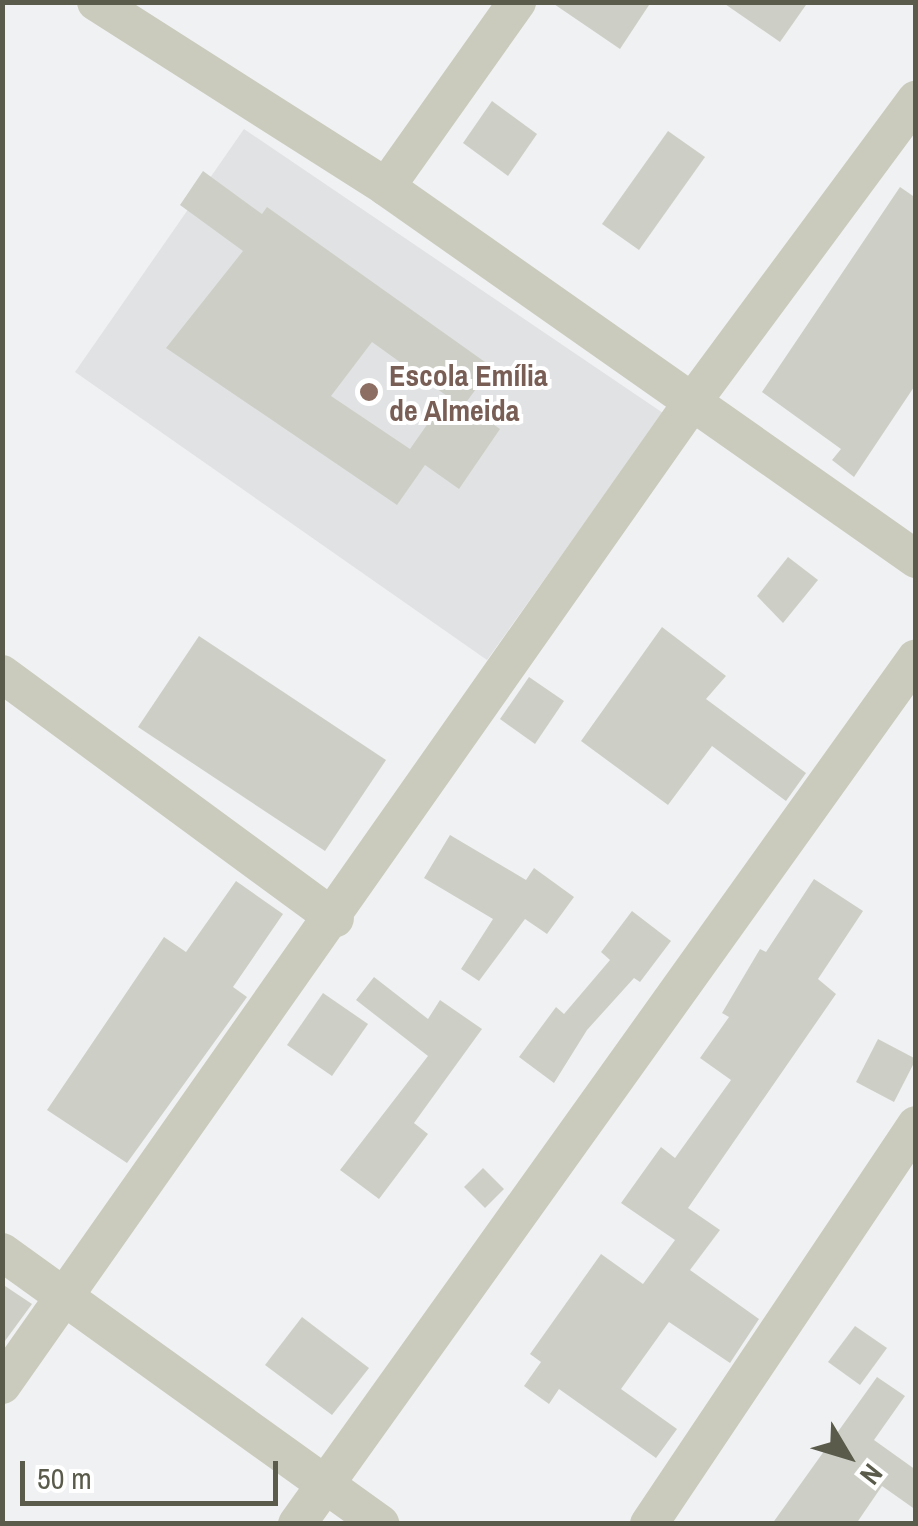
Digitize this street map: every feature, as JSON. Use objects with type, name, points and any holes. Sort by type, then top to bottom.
[{"type":"street","points":[[96,2],[386,188],[916,559]]},
{"type":"street","points":[[386,188],[518,2]]},
{"type":"street","points":[[2,1385],[335,920],[692,402],[916,100]]},
{"type":"street","points":[[297,1524],[916,658]]},
{"type":"street","points":[[2,674],[335,920]]},
{"type":"street","points":[[649,1524],[916,1125]]},
{"type":"street","points":[[2,1252],[380,1524]]},
{"type":"shaded area","name":"Escola Emília de Almeida","points":[[244,129],[663,413],[487,660],[75,372]]},
{"type":"building","points":[[551,2],[651,2],[620,49]]},
{"type":"building","points":[[722,2],[808,2],[780,42]]},
{"type":"building","points":[[492,101],[537,134],[508,176],[463,143]]},
{"type":"building","points":[[668,131],[705,157],[639,250],[602,224]]},
{"type":"building","points":[[203,171],[262,214],[267,207],[492,367],[465,404],[500,429],[459,489],[425,465],[397,505],[166,348],[243,251],[180,205]],"holes":[[[372,342],[447,396],[410,449],[331,396]]]},
{"type":"building","points":[[900,187],[916,198],[916,384],[854,477],[832,460],[841,449],[762,392]]},
{"type":"building","points":[[788,557],[818,580],[783,623],[757,596]]},
{"type":"building","points":[[662,627],[726,676],[706,699],[806,773],[786,801],[712,746],[668,805],[581,741]]},
{"type":"building","points":[[199,636],[386,760],[325,851],[138,727]]},
{"type":"building","points":[[529,677],[564,701],[535,744],[500,719]]},
{"type":"building","points":[[450,835],[526,880],[534,868],[574,897],[547,934],[525,919],[479,981],[461,969],[493,919],[424,878]]},
{"type":"building","points":[[814,879],[863,911],[818,979],[836,994],[688,1208],[720,1230],[690,1270],[759,1319],[730,1363],[669,1322],[621,1389],[677,1429],[656,1458],[559,1389],[549,1404],[524,1386],[541,1362],[530,1354],[601,1254],[643,1284],[675,1240],[621,1203],[661,1147],[675,1158],[731,1080],[700,1058],[729,1017],[722,1013],[760,949],[766,952]]},
{"type":"building","points":[[236,881],[283,914],[233,987],[247,997],[127,1163],[47,1110],[164,937],[186,952]]},
{"type":"building","points":[[632,911],[671,941],[640,982],[634,978],[587,1030],[554,1083],[519,1057],[556,1007],[564,1014],[610,960],[601,952]]},
{"type":"building","points":[[374,977],[428,1019],[440,1000],[482,1029],[414,1123],[428,1134],[379,1199],[340,1170],[428,1056],[356,1000]]},
{"type":"building","points":[[323,993],[368,1024],[332,1076],[287,1045]]},
{"type":"building","points":[[878,1039],[916,1059],[894,1102],[856,1082]]},
{"type":"building","points":[[483,1168],[504,1189],[485,1208],[464,1187]]},
{"type":"building","points":[[2,1284],[32,1304],[2,1345]]},
{"type":"building","points":[[302,1317],[369,1368],[332,1415],[265,1365]]},
{"type":"building","points":[[855,1326],[887,1348],[860,1385],[828,1362]]},
{"type":"building","points":[[877,1377],[905,1396],[874,1440],[916,1470],[916,1510],[882,1486],[856,1524],[772,1524]]},
{"type":"place","name":"Escola Emília de Almeida","points":[[369,392]]}]
